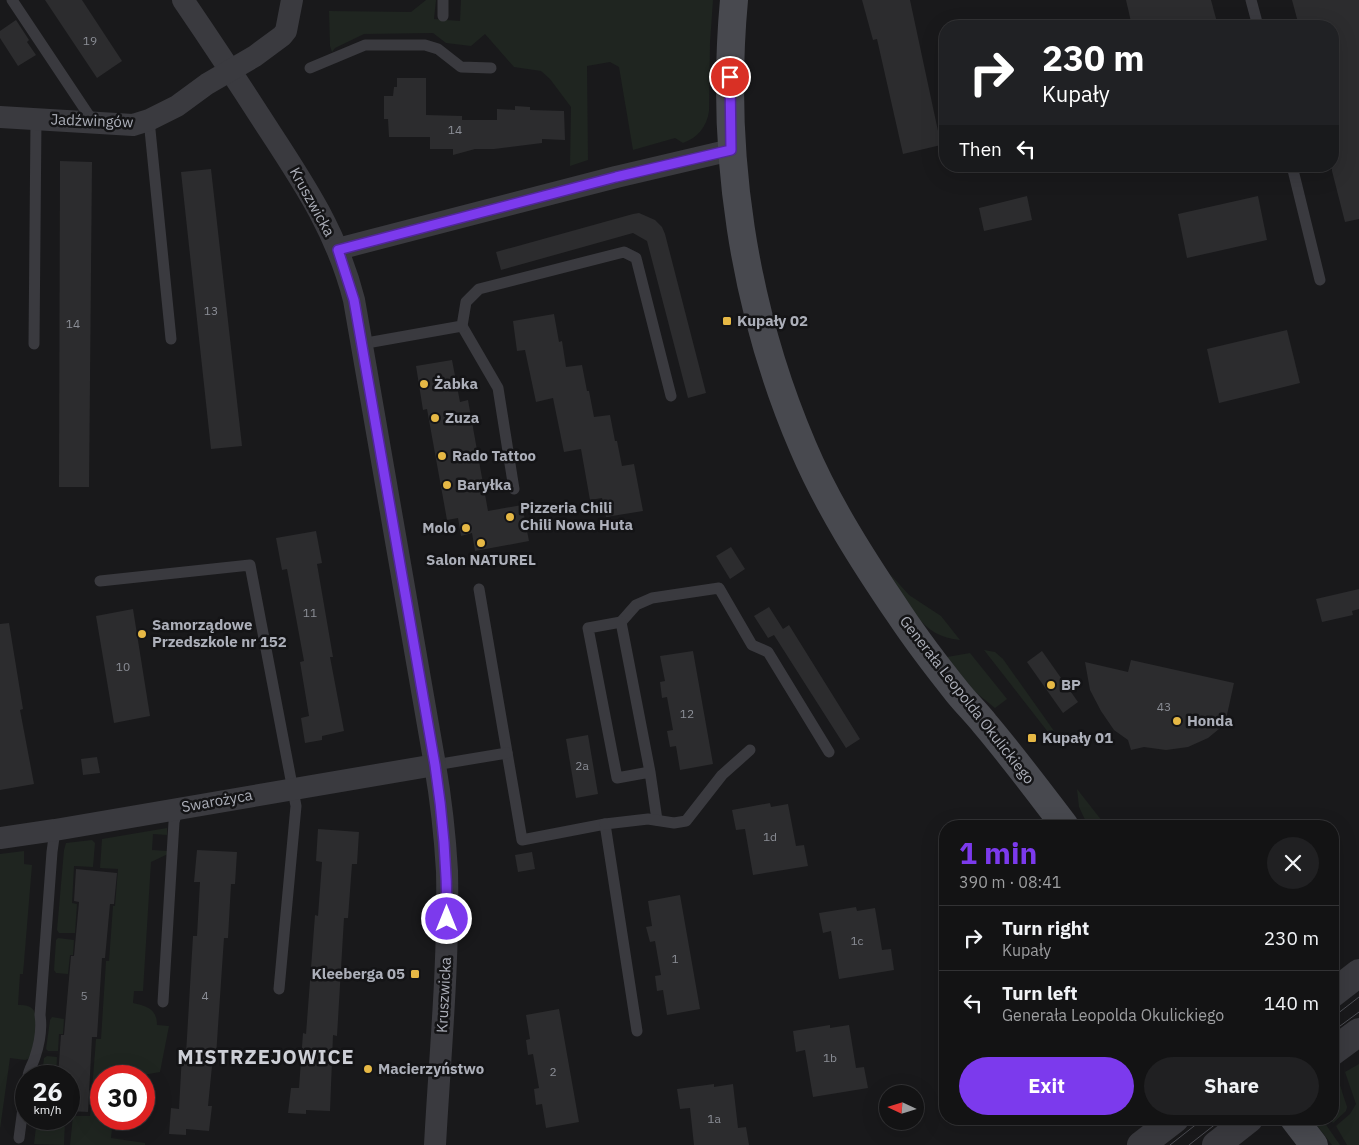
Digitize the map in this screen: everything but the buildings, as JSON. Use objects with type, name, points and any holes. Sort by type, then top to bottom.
[{"type":"main road","name":"Generała Leopolda Okulickiego","points":[[734,0],[731,49],[731,150],[743,246],[767,348],[803,448],[828,498],[901,617],[959,695],[1009,753],[1060,820]]},
{"type":"main road","points":[[1299,1125],[1314,1145]]},
{"type":"street","name":"Kruszwicka","points":[[183,0],[302,180],[327,224],[338,250],[354,300],[435,765],[444,832],[447,919],[435,1145]]},
{"type":"street","name":"Jadźwingów","points":[[0,117],[133,125],[150,120],[177,106],[207,84],[255,56],[282,36],[286,30],[292,0]]},
{"type":"street","points":[[338,250],[616,177],[731,150]]},
{"type":"street","name":"Swarożyca","points":[[0,838],[435,765]]},
{"type":"street","points":[[1339,989],[1359,973]]},
{"type":"street","points":[[1339,1047],[1359,1032]]},
{"type":"street","points":[[1141,1145],[1167,1125]]},
{"type":"street","points":[[1216,1145],[1241,1125]]},
{"type":"lane","points":[[12,0],[94,123]]},
{"type":"lane","points":[[443,0],[443,16]]},
{"type":"lane","points":[[1251,0],[1256,20]]},
{"type":"lane","points":[[310,68],[366,46],[425,45],[438,50],[461,67],[491,68]]},
{"type":"lane","points":[[34,344],[36,119]]},
{"type":"lane","points":[[150,120],[170,339]]},
{"type":"lane","points":[[1293,172],[1320,280]]},
{"type":"lane","points":[[514,489],[498,388],[462,326],[466,302],[479,289],[624,252],[636,258],[671,396]]},
{"type":"lane","points":[[361,344],[462,326]]},
{"type":"lane","points":[[100,581],[250,565],[296,806],[279,989]]},
{"type":"lane","points":[[650,772],[617,778],[588,628],[621,622],[636,604],[652,598],[719,588],[752,645],[768,652],[830,752]]},
{"type":"lane","points":[[479,589],[522,840],[648,818],[674,823],[686,821],[722,775],[750,750]]},
{"type":"lane","points":[[621,622],[650,772],[657,820]]},
{"type":"lane","points":[[435,765],[507,753]]},
{"type":"lane","points":[[163,1002],[174,822],[178,808]]},
{"type":"lane","points":[[605,824],[637,1031]]},
{"type":"lane","points":[[31,1065],[35,1058],[41,1022],[40,1015],[55,830]]},
{"type":"lane","points":[[19,1138],[20,1130]]},
{"type":"shaded area","points":[[426,0],[436,0],[434,19],[460,21],[461,0],[713,0],[709,111],[704,127],[697,135],[683,143],[675,138],[633,150],[619,67],[610,62],[587,66],[588,160],[570,166],[571,107],[550,79],[541,71],[514,67],[485,34],[471,46],[446,43],[433,33],[364,34],[335,48],[332,52],[330,46],[329,11],[411,12]]},
{"type":"shaded area","points":[[890,574],[909,595],[941,616],[960,640],[947,638],[935,633],[926,626],[910,607]]},
{"type":"shaded area","points":[[984,650],[995,652],[1003,659],[1059,738],[1062,750]]},
{"type":"shaded area","points":[[970,653],[1007,699],[995,708],[974,691],[947,657]]},
{"type":"shaded area","points":[[1077,789],[1101,820],[1085,820],[1079,807]]},
{"type":"shaded area","points":[[167,828],[167,835],[153,834],[152,850],[168,851],[168,854],[151,862],[143,991],[134,991],[133,1003],[150,1009],[155,1015],[157,1025],[169,1026],[160,1072],[155,1073],[155,1065],[94,1065],[96,1039],[101,1039],[106,961],[109,961],[118,869],[100,868],[102,839]]},
{"type":"shaded area","points":[[92,840],[95,843],[93,867],[74,866],[72,903],[77,904],[75,933],[59,933],[57,930],[66,843]]},
{"type":"shaded area","points":[[24,851],[24,864],[32,865],[23,974],[20,974],[18,1005],[30,1007],[34,1011],[37,1023],[31,1058],[25,1060],[10,1058],[0,1129],[0,854]]},
{"type":"shaded area","points":[[58,938],[74,940],[73,955],[70,955],[68,974],[56,973],[54,970],[56,940]]},
{"type":"shaded area","points":[[52,1017],[64,1019],[63,1034],[59,1034],[58,1051],[48,1051],[46,1049]]},
{"type":"shaded area","points":[[47,1056],[57,1057],[57,1065],[43,1065],[44,1058]]},
{"type":"shaded area","points":[[1359,1064],[1359,1145],[1347,1145],[1336,1126],[1350,1114],[1356,1104],[1345,1072]]},
{"type":"shaded area","points":[[1339,1082],[1347,1107],[1346,1111],[1339,1117]]},
{"type":"shaded area","points":[[80,1116],[90,1116],[90,1130],[112,1130],[111,1138],[145,1143],[145,1145],[70,1145],[72,1130],[80,1130]]},
{"type":"shaded area","points":[[1317,1125],[1326,1125],[1340,1145],[1332,1145]]},
{"type":"shaded area","points":[[36,1130],[65,1130],[64,1145],[34,1144]]},
{"type":"tram line","points":[[1339,1013],[1359,997]]},
{"type":"tram line","points":[[1339,1027],[1359,1012]]},
{"type":"tram line","points":[[1170,1145],[1195,1125]]},
{"type":"tram line","points":[[1189,1145],[1214,1125]]},
{"type":"place","name":"Kupały 02","points":[[727,321]]},
{"type":"place","name":"Żabka","points":[[424,384]]},
{"type":"place","name":"Zuza","points":[[435,418]]},
{"type":"place","name":"Rado Tattoo","points":[[442,456]]},
{"type":"place","name":"Baryłka","points":[[447,485]]},
{"type":"place","name":"Pizzeria Chili Chili Nowa Huta","points":[[510,517]]},
{"type":"place","name":"Molo","points":[[466,528]]},
{"type":"place","name":"Salon NATUREL","points":[[481,543]]},
{"type":"place","name":"Samorządowe Przedszkole nr 152","points":[[142,634]]},
{"type":"place","name":"BP","points":[[1051,685]]},
{"type":"place","name":"Honda","points":[[1177,721]]},
{"type":"place","name":"Kupały 01","points":[[1032,738]]},
{"type":"place","name":"Kleeberga 05","points":[[415,974]]},
{"type":"place","name":"Macierzyństwo","points":[[368,1069]]},
{"type":"district","name":"MISTRZEJOWICE","points":[[266,1057]]},
{"type":"route","points":[[447,919],[444,832],[440,794],[354,300],[338,250],[616,177],[731,150],[730,77]]}]
